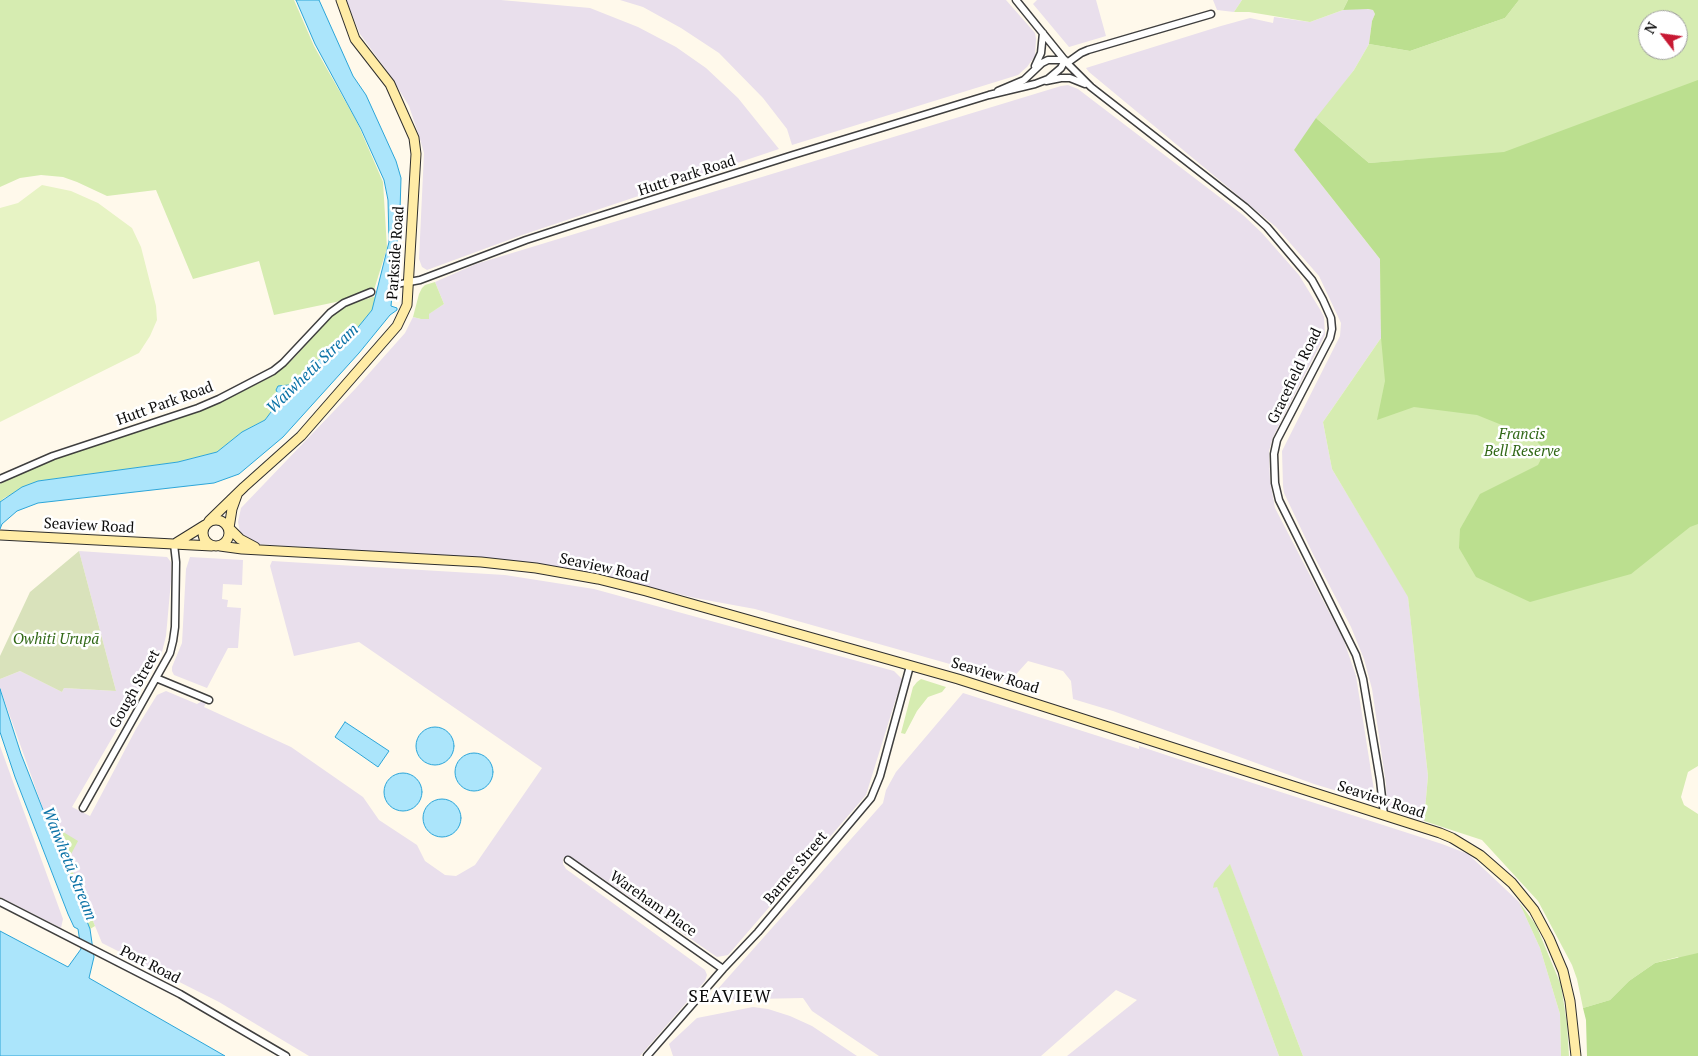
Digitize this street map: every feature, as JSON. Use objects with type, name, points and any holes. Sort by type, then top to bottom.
[{"type":"main road","name":"Parkside Road","points":[[208,523],[239,491],[301,436],[397,326],[407,305],[416,154],[414,138],[390,84],[355,39],[340,0]]},
{"type":"main road","name":"Parkside Road","points":[[229,528],[232,509],[239,491]]},
{"type":"main road","points":[[175,544],[208,523],[217,519],[222,520],[229,528],[228,540],[216,546],[204,538],[203,530],[208,523]]},
{"type":"main road","name":"Seaview Road","points":[[229,528],[240,539],[260,550]]},
{"type":"main road","name":"Seaview Road","points":[[1,535],[481,562],[563,572],[646,591],[1033,702],[1446,835],[1480,855],[1528,901],[1549,938],[1563,971],[1570,1001],[1576,1056]]},
{"type":"street","name":"Gracefield Road","points":[[1016,0],[1066,61],[1091,87],[1246,207],[1267,226],[1312,280],[1331,318],[1332,329],[1330,338],[1277,440],[1274,454],[1274,483],[1279,500],[1356,655],[1363,679],[1384,815]]},
{"type":"street","points":[[1066,61],[1088,50],[1210,14]]},
{"type":"street","points":[[1030,74],[1041,53],[1043,33]]},
{"type":"street","name":"Hutt Park Road","points":[[989,95],[1024,80],[1042,62],[1048,60],[1066,61],[1062,68],[1042,82]]},
{"type":"street","name":"Hutt Park Road","points":[[394,286],[420,280],[526,240],[575,224],[989,95],[1061,78],[1070,78],[1091,87]]},
{"type":"street","name":"Hutt Park Road","points":[[0,479],[52,456],[198,408],[218,399],[273,371],[283,363],[330,313],[344,302],[371,292]]},
{"type":"street","name":"Gough Street","points":[[83,808],[170,653],[173,642],[175,544]]},
{"type":"street","name":"Barnes Street","points":[[652,1054],[874,794],[910,666]]},
{"type":"street","points":[[156,678],[210,700]]},
{"type":"street","name":"Wareham Place","points":[[568,860],[723,969]]},
{"type":"street","name":"Port Road","points":[[0,902],[180,994],[286,1056]]},
{"type":"shaded area","points":[[346,0],[501,0],[590,8],[638,27],[676,47],[706,68],[738,98],[779,149],[522,235],[427,270],[422,267],[419,259],[424,153],[420,139],[409,106],[390,75],[360,34]]},
{"type":"shaded area","points":[[620,0],[1006,0],[1035,33],[1035,56],[1018,75],[792,145],[787,129],[763,98],[719,53],[681,28],[643,7]]},
{"type":"shaded area","points":[[1037,0],[1096,0],[1106,36],[1069,47],[1033,4]]},
{"type":"shaded area","points":[[1213,0],[1242,0],[1234,12],[1217,10]]},
{"type":"shaded area","points":[[1361,8],[1373,10],[1375,14],[1372,21],[1369,44],[1354,70],[1294,150],[1380,259],[1381,338],[1323,422],[1332,469],[1408,596],[1428,776],[1424,821],[1389,810],[1387,807],[1386,784],[1372,689],[1364,659],[1351,627],[1284,493],[1282,451],[1340,336],[1341,323],[1319,276],[1276,227],[1086,68],[1250,18],[1273,23],[1274,17],[1310,22],[1343,10]]},
{"type":"shaded area","points":[[1068,85],[1078,89],[1243,215],[1262,233],[1299,275],[1324,317],[1325,335],[1273,437],[1269,451],[1270,481],[1275,508],[1344,641],[1356,676],[1374,790],[1372,799],[1367,800],[1314,784],[1113,711],[1073,699],[1071,681],[1063,671],[1028,661],[1010,681],[755,609],[695,598],[573,569],[506,560],[257,544],[240,532],[238,522],[241,508],[356,388],[405,333],[413,317],[421,319],[444,304],[435,282],[476,264]]},
{"type":"shaded area","points":[[79,551],[167,557],[171,562],[171,581],[166,636],[162,652],[72,807],[90,816],[136,729],[157,695],[166,691],[197,704],[202,701],[206,703],[204,707],[291,747],[363,797],[379,820],[417,845],[425,861],[445,875],[456,876],[475,865],[542,768],[359,642],[294,656],[270,566],[272,561],[505,575],[594,589],[894,671],[902,679],[866,795],[728,955],[717,957],[570,856],[563,858],[563,864],[566,869],[705,970],[707,975],[705,981],[640,1056],[309,1056],[219,1002],[102,943],[68,860],[60,830],[52,834],[0,688],[0,679],[20,671],[62,692],[64,688],[116,691]]},
{"type":"shaded area","points":[[190,557],[243,560],[242,585],[223,584],[222,599],[228,600],[227,607],[241,608],[238,648],[228,648],[207,688],[174,675],[172,671],[182,643],[186,569]]},
{"type":"shaded area","points":[[963,693],[1139,749],[1139,746],[1468,854],[1519,902],[1540,948],[1560,1014],[1561,1056],[1303,1056],[1230,865],[1213,888],[1217,886],[1279,1056],[1067,1056],[1137,1000],[1116,990],[1041,1056],[879,1056],[812,1011],[803,998],[708,1000],[883,803],[886,790],[896,772]]},
{"type":"shaded area","points":[[0,746],[63,919],[61,928],[0,897]]},
{"type":"shaded area","points":[[753,1007],[768,1009],[790,1016],[812,1026],[857,1056],[673,1056],[669,1044],[697,1018]]},
{"type":"green space","points":[[0,0],[294,0],[314,46],[357,122],[383,182],[387,248],[374,290],[336,302],[274,315],[259,261],[193,279],[156,190],[107,196],[63,177],[41,175],[20,178],[0,187]]},
{"type":"green space","points":[[1242,0],[1348,0],[1343,10],[1310,22],[1249,12],[1234,12]]},
{"type":"green space","points":[[1348,0],[1519,0],[1505,18],[1410,51],[1369,44],[1372,21],[1375,14],[1373,10],[1368,9],[1343,10]]},
{"type":"green space","name":"Francis Bell Reserve","points":[[1519,0],[1698,0],[1698,766],[1688,772],[1681,797],[1684,805],[1698,814],[1698,985],[1678,957],[1655,963],[1629,981],[1610,1000],[1583,1008],[1572,965],[1538,901],[1482,840],[1424,821],[1428,776],[1408,597],[1332,469],[1323,422],[1381,338],[1380,259],[1420,159],[1369,163],[1316,118],[1354,70],[1369,44],[1410,51],[1505,18]]},
{"type":"green space","points":[[1698,80],[1698,524],[1690,527],[1631,574],[1530,602],[1476,577],[1459,548],[1460,529],[1480,494],[1538,465],[1545,451],[1534,438],[1477,415],[1414,407],[1377,420],[1385,381],[1381,338],[1380,259],[1294,150],[1316,118],[1369,163],[1504,152]]},
{"type":"green space","points":[[42,185],[71,191],[98,203],[132,228],[141,247],[156,306],[157,320],[150,336],[139,353],[0,422],[0,208],[18,203]]},
{"type":"green space","points":[[435,282],[444,304],[429,314],[429,319],[413,317],[422,288]]},
{"type":"green space","points":[[376,296],[372,310],[355,331],[327,352],[299,379],[289,385],[282,386],[277,404],[265,420],[242,432],[217,452],[178,462],[38,481],[4,498],[0,502],[0,484],[22,473],[60,456],[215,405],[273,376],[293,359],[332,316],[347,305]]},
{"type":"green space","name":"Owhiti Urupā","points":[[79,551],[116,691],[64,688],[62,692],[20,671],[0,679],[0,656],[30,592]]},
{"type":"green space","points":[[921,679],[946,687],[942,692],[928,697],[917,711],[905,734],[901,733],[913,687]]},
{"type":"green space","points":[[60,830],[78,841],[68,860],[95,926],[90,929],[52,834]]},
{"type":"green space","points":[[1230,864],[1303,1056],[1279,1056],[1217,887],[1213,888],[1214,883]]},
{"type":"green space","points":[[1519,902],[1536,925],[1561,985],[1567,1024],[1569,1056],[1561,1056],[1560,1014],[1540,948]]},
{"type":"green space","points":[[1698,953],[1698,1056],[1587,1056],[1586,1020],[1583,1008],[1610,1000],[1629,981],[1655,963]]},
{"type":"water","name":"Waiwhetū Stream","points":[[296,0],[319,0],[353,76],[366,95],[396,161],[401,178],[400,211],[391,306],[397,308],[397,310],[390,315],[359,353],[283,437],[239,474],[214,483],[38,503],[17,511],[2,524],[0,529],[0,502],[22,487],[38,481],[178,462],[217,452],[242,432],[265,420],[277,404],[279,395],[276,390],[278,386],[289,385],[299,379],[327,352],[355,331],[372,310],[389,242],[388,200],[384,180],[361,129],[315,44]]},
{"type":"water","points":[[0,689],[21,754],[90,929],[94,957],[89,978],[225,1056],[0,1056],[0,931],[68,967],[81,949],[78,929],[74,927],[68,914],[15,777],[0,732]]},
{"type":"water","points":[[345,722],[389,751],[378,767],[335,737]]},
{"type":"water","points":[[435,727],[449,732],[454,746],[449,760],[435,765],[421,760],[416,746],[421,732]]},
{"type":"water","points":[[474,753],[488,758],[493,772],[488,786],[474,791],[460,786],[455,772],[460,758]]},
{"type":"water","points":[[403,773],[417,778],[422,792],[417,806],[403,811],[389,806],[384,792],[389,778]]},
{"type":"water","points":[[442,799],[456,804],[461,818],[456,832],[442,837],[428,832],[423,818],[428,804]]},
{"type":"district","name":"SEAVIEW","points":[[730,997]]}]
